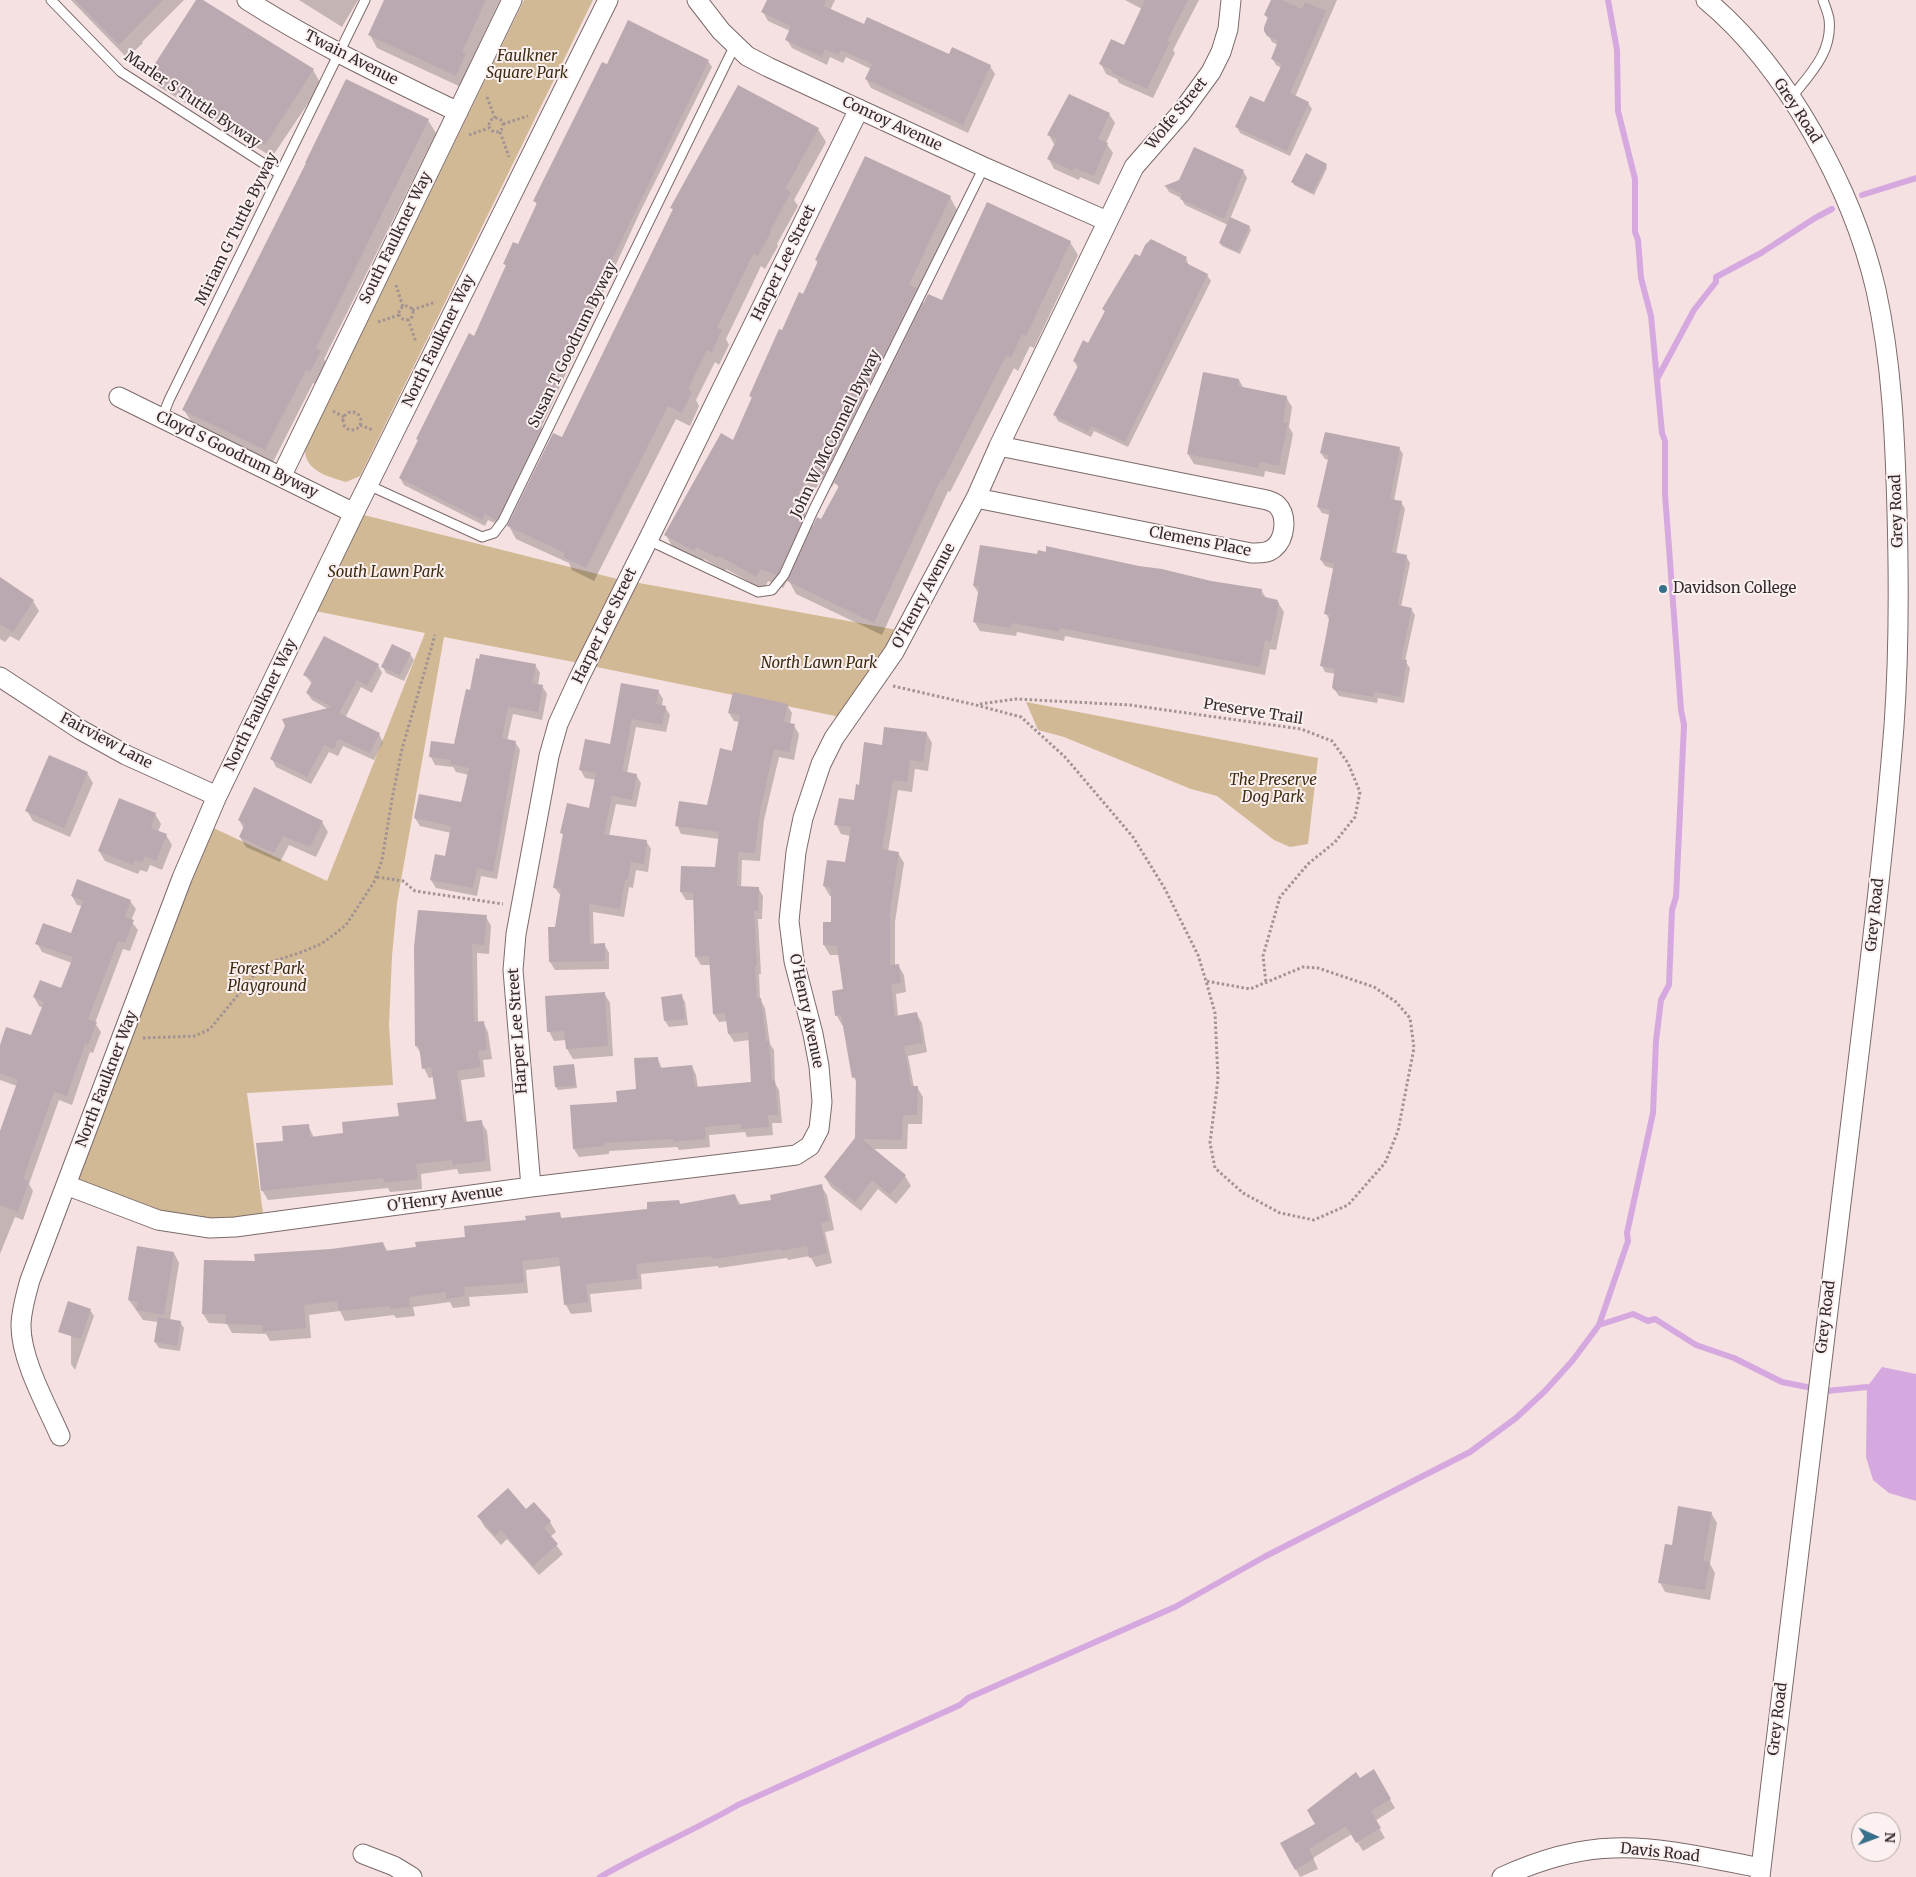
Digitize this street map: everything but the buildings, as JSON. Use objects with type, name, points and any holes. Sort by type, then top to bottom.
[{"type":"street","name":"Twain Avenue","points":[[247,0],[278,20],[338,53],[458,112]]},
{"type":"street","name":"South Faulkner Way","points":[[281,477],[512,0]]},
{"type":"street","name":"North Faulkner Way","points":[[60,1436],[27,1360],[20,1327],[23,1306],[30,1280],[182,878],[217,796],[354,513],[608,0]]},
{"type":"street","name":"Conroy Avenue","points":[[696,0],[721,31],[747,56],[984,167],[1107,221]]},
{"type":"street","name":"Wolfe Street","points":[[1107,221],[1134,167],[1181,113],[1211,72],[1221,52],[1228,29],[1230,0]]},
{"type":"street","name":"Grey Road","points":[[1706,0],[1752,47],[1791,98],[1830,164],[1863,242],[1875,288],[1885,338],[1894,424],[1898,564],[1894,725],[1874,932],[1792,1591],[1760,1872]]},
{"type":"street","name":"Harper Lee Street","points":[[531,1187],[513,970],[521,906],[549,756],[558,724],[859,108]]},
{"type":"street","name":"O'Henry Avenue","points":[[66,1185],[158,1220],[210,1228],[235,1227],[531,1187],[796,1155],[810,1146],[819,1129],[822,1102],[814,1042],[794,961],[790,921],[796,852],[803,818],[821,764],[834,738],[894,652],[976,498],[1107,221]]},
{"type":"street","name":"Cloyd S Goodrum Byway","points":[[119,397],[354,513]]},
{"type":"street","name":"Clemens Place","points":[[976,498],[1251,553],[1265,553],[1274,548],[1282,537],[1284,526],[1282,514],[1277,504],[1267,500],[999,446]]},
{"type":"street","name":"Fairview Lane","points":[[0,677],[96,739],[126,755],[217,796]]},
{"type":"street","name":"Davis Road","points":[[1502,1877],[1547,1859],[1579,1851],[1613,1848],[1660,1850],[1760,1872]]},
{"type":"street","points":[[363,1854],[394,1866],[412,1877]]},
{"type":"lane","name":"Marler S Tuttle Byway","points":[[51,0],[121,72],[280,174]]},
{"type":"lane","name":"Miriam G Tuttle Byway","points":[[162,418],[222,289],[365,0]]},
{"type":"lane","points":[[1791,98],[1813,71],[1826,50],[1829,19],[1823,0]]},
{"type":"lane","name":"Susan T Goodrum Byway","points":[[368,486],[482,537],[494,533],[503,520],[735,44]]},
{"type":"lane","name":"John W McConnell Byway","points":[[648,540],[758,592],[772,590],[784,575],[813,511],[984,167]]},
{"type":"path","points":[[495,118],[499,119],[502,122],[503,128],[498,132],[492,131],[489,126],[490,122],[495,118]]},
{"type":"path","points":[[403,306],[407,306],[412,310],[412,316],[404,320],[400,316],[399,311],[403,306]]},
{"type":"path","points":[[350,412],[358,415],[361,422],[359,427],[352,430],[347,429],[343,422],[346,415],[350,412]]},
{"type":"path","points":[[122,1039],[195,1036],[203,1034],[210,1029],[260,968],[268,963],[321,944],[346,925],[376,876],[382,860],[402,750],[436,635]]},
{"type":"path","name":"Preserve Trail","points":[[873,681],[1021,717],[1065,757],[1133,837],[1164,888],[1198,955],[1215,1013],[1218,1079],[1210,1143],[1215,1168],[1243,1193],[1280,1213],[1314,1220],[1348,1205],[1385,1163],[1398,1130],[1414,1048],[1410,1018],[1396,1002],[1374,987],[1318,968],[1303,967],[1250,989],[1206,981]]},
{"type":"path","name":"Preserve Trail","points":[[976,705],[1016,699],[1130,705],[1301,729],[1332,742],[1348,763],[1360,792],[1355,817],[1335,842],[1308,864],[1280,897],[1263,956],[1266,983]]},
{"type":"path","points":[[376,876],[403,881],[415,891],[521,906]]},
{"type":"green space","name":"Faulkner Square Park","points":[[524,0],[593,0],[360,476],[346,482],[326,475],[313,468],[306,457],[305,450]]},
{"type":"green space","name":"Forest Park Playground","points":[[356,513],[625,581],[584,664],[444,637],[397,903],[392,956],[389,1025],[393,1085],[247,1093],[264,1221],[189,1223],[70,1183],[207,825],[327,881],[425,633],[310,610]]},
{"type":"green space","name":"North Lawn Park","points":[[628,581],[903,631],[845,718],[587,665]]},
{"type":"green space","name":"The Preserve Dog Park","points":[[1026,702],[1318,758],[1308,844],[1290,847],[1274,840],[1217,796],[1191,789],[1064,737],[1038,730]]},
{"type":"shaded area","points":[[1882,1367],[1916,1374],[1916,1501],[1889,1493],[1873,1480],[1866,1457],[1867,1387]]},
{"type":"waterway","points":[[600,1877],[738,1805],[960,1705],[968,1698],[1175,1607],[1264,1557],[1470,1452],[1516,1418],[1545,1391],[1573,1360],[1599,1325],[1628,1241],[1627,1233],[1653,1113],[1656,1041],[1661,1000],[1669,985],[1672,910],[1676,897],[1684,725],[1681,710],[1665,494],[1665,441],[1662,433],[1651,316],[1641,278],[1638,240],[1635,232],[1635,179],[1618,111],[1617,50],[1608,0]]},
{"type":"waterway","points":[[1862,195],[1916,178]]},
{"type":"waterway","points":[[1657,379],[1694,310],[1716,282],[1716,277],[1761,253],[1832,209]]},
{"type":"waterway","points":[[1599,1325],[1633,1314],[1648,1321],[1655,1319],[1696,1345],[1734,1358],[1782,1382],[1827,1391],[1867,1387],[1872,1391]]},
{"type":"place","name":"Davidson College","points":[[1663,589]]},
{"type":"park label","name":"South Lawn Park","points":[[386,573]]}]
